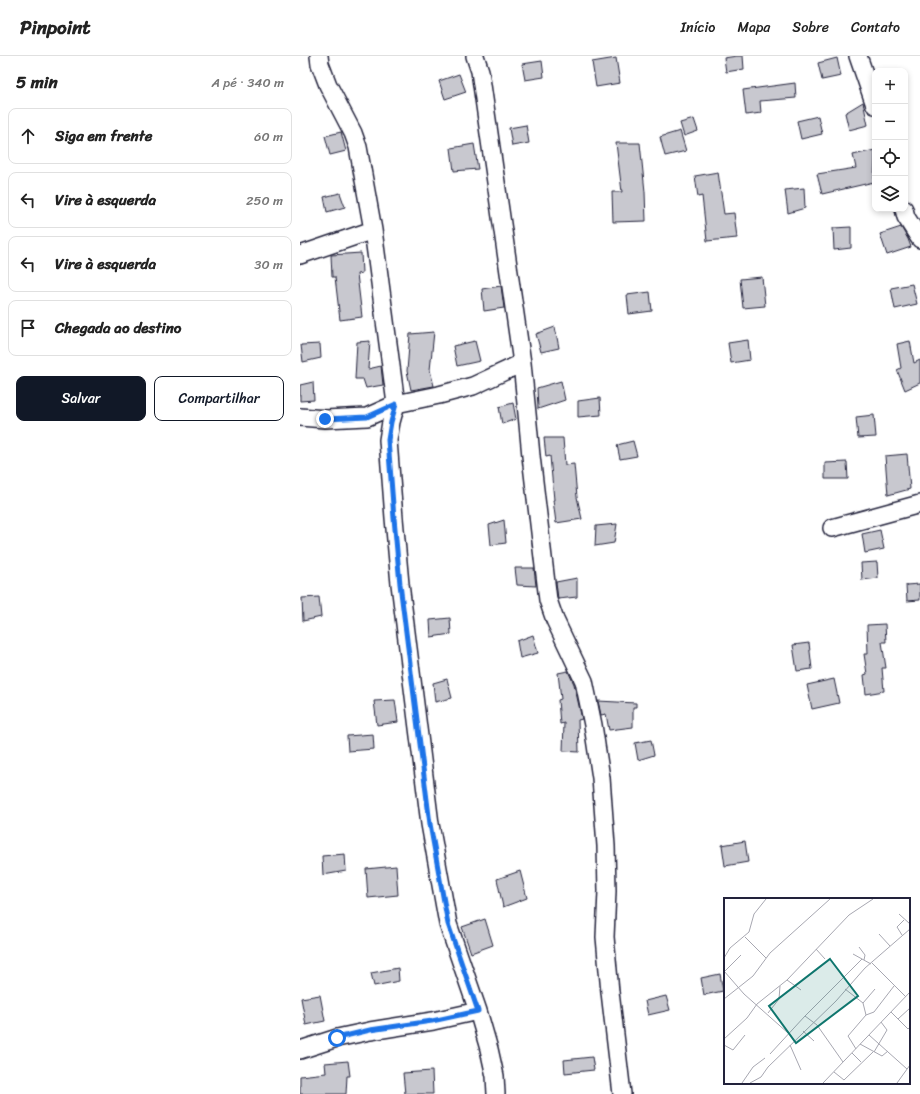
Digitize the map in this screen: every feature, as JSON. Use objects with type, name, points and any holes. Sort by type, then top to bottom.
[{"type":"street","points":[[319,56],[320,64],[328,84],[353,133],[358,147],[373,230],[396,404],[388,440],[400,584],[430,824],[448,924],[478,1011],[489,1049],[495,1076],[496,1094]]},
{"type":"street","points":[[475,56],[480,71],[522,363],[548,600],[555,620],[584,681],[594,725],[601,778],[607,870],[605,937],[622,1094]]},
{"type":"street","points":[[858,56],[875,104]]},
{"type":"street","points":[[905,212],[906,217],[920,239]]},
{"type":"street","points":[[300,255],[373,230]]},
{"type":"street","points":[[300,417],[325,419],[367,417],[396,404],[472,386],[522,363]]},
{"type":"street","points":[[832,528],[920,504]]},
{"type":"street","points":[[300,1050],[337,1038],[370,1030],[432,1021],[478,1011]]},
{"type":"building","points":[[743,56],[744,69],[726,72],[724,58]]},
{"type":"building","points":[[616,58],[620,83],[596,87],[592,62]]},
{"type":"building","points":[[837,58],[841,76],[822,80],[818,63]]},
{"type":"building","points":[[542,61],[544,77],[525,80],[522,64]]},
{"type":"building","points":[[459,74],[466,92],[445,99],[439,81]]},
{"type":"building","points":[[795,83],[796,98],[760,101],[761,113],[746,115],[743,90]]},
{"type":"building","points":[[863,102],[868,125],[849,130],[845,113]]},
{"type":"building","points":[[818,116],[822,134],[801,139],[797,121]]},
{"type":"building","points":[[694,119],[698,131],[684,136],[680,123]]},
{"type":"building","points":[[526,125],[529,143],[512,146],[509,128]]},
{"type":"building","points":[[680,131],[686,151],[665,156],[660,137]]},
{"type":"building","points":[[341,132],[346,151],[330,155],[325,136]]},
{"type":"building","points":[[616,143],[640,143],[645,192],[646,221],[613,222],[612,192],[622,192]]},
{"type":"building","points":[[474,144],[478,169],[454,171],[451,148]]},
{"type":"building","points":[[872,151],[872,182],[822,194],[817,174],[856,168],[853,155]]},
{"type":"building","points":[[718,172],[724,214],[734,213],[737,238],[707,241],[702,196],[698,197],[695,176]]},
{"type":"building","points":[[804,188],[805,208],[788,213],[785,190]]},
{"type":"building","points":[[340,193],[345,207],[327,212],[324,197]]},
{"type":"building","points":[[851,227],[851,248],[834,250],[833,228]]},
{"type":"building","points":[[901,227],[911,247],[887,255],[880,234]]},
{"type":"building","points":[[361,253],[362,273],[357,274],[362,317],[340,320],[335,277],[332,277],[331,255]]},
{"type":"building","points":[[762,277],[765,306],[743,308],[740,279]]},
{"type":"building","points":[[912,284],[917,304],[895,309],[891,288]]},
{"type":"building","points":[[501,286],[504,308],[484,311],[482,289]]},
{"type":"building","points":[[650,292],[652,311],[629,314],[627,295]]},
{"type":"building","points":[[555,327],[559,348],[541,352],[536,334]]},
{"type":"building","points":[[434,332],[430,370],[434,386],[411,390],[407,371],[410,334]]},
{"type":"building","points":[[748,340],[750,360],[731,363],[728,343]]},
{"type":"building","points":[[370,341],[368,369],[381,366],[383,385],[366,388],[363,379],[355,379],[357,342]]},
{"type":"building","points":[[475,341],[480,361],[457,366],[453,346]]},
{"type":"building","points":[[910,341],[914,363],[920,360],[920,383],[905,390],[897,370],[901,368],[897,344]]},
{"type":"building","points":[[320,344],[321,358],[303,362],[301,345]]},
{"type":"building","points":[[561,381],[565,400],[538,409],[537,388]]},
{"type":"building","points":[[313,382],[314,400],[300,401],[300,385]]},
{"type":"building","points":[[600,398],[601,415],[578,417],[578,401]]},
{"type":"building","points":[[513,403],[516,419],[502,424],[499,407]]},
{"type":"building","points":[[874,415],[876,437],[858,438],[856,417]]},
{"type":"building","points":[[544,438],[563,438],[565,465],[574,464],[577,497],[582,519],[556,523],[550,456],[546,457]]},
{"type":"building","points":[[633,441],[637,456],[620,459],[617,445]]},
{"type":"building","points":[[907,454],[910,489],[888,495],[885,456]]},
{"type":"building","points":[[847,462],[848,479],[825,479],[825,463]]},
{"type":"building","points":[[504,520],[506,543],[491,545],[489,525]]},
{"type":"building","points":[[617,524],[614,543],[595,546],[596,526]]},
{"type":"building","points":[[880,530],[884,549],[865,553],[862,534]]},
{"type":"building","points":[[877,562],[878,578],[862,580],[861,563]]},
{"type":"building","points":[[515,568],[534,568],[536,586],[517,585]]},
{"type":"building","points":[[577,578],[577,597],[558,599],[556,582]]},
{"type":"building","points":[[920,584],[920,600],[907,601],[906,585]]},
{"type":"building","points":[[319,597],[321,617],[303,621],[302,598]]},
{"type":"building","points":[[450,618],[451,634],[431,637],[430,620]]},
{"type":"building","points":[[885,624],[886,642],[882,642],[886,668],[882,668],[884,691],[866,694],[864,675],[867,674],[864,654],[868,654],[867,625]]},
{"type":"building","points":[[533,635],[538,653],[520,658],[517,641]]},
{"type":"building","points":[[809,643],[812,669],[797,671],[793,645]]},
{"type":"building","points":[[568,671],[574,684],[582,719],[578,720],[579,752],[563,751],[564,723],[560,724],[558,700],[561,699],[558,673]]},
{"type":"building","points":[[447,679],[452,698],[435,702],[433,683]]},
{"type":"building","points":[[834,679],[839,703],[812,709],[807,685]]},
{"type":"building","points":[[395,700],[398,722],[377,725],[374,701]]},
{"type":"building","points":[[598,701],[636,703],[636,707],[633,707],[633,727],[609,730],[606,714],[601,715]]},
{"type":"building","points":[[373,734],[374,749],[348,751],[347,736]]},
{"type":"building","points":[[651,740],[654,755],[638,760],[635,743]]},
{"type":"building","points":[[745,841],[748,862],[725,866],[722,845]]},
{"type":"building","points":[[345,854],[346,871],[323,875],[322,856]]},
{"type":"building","points":[[396,866],[398,895],[368,898],[366,869]]},
{"type":"building","points":[[520,871],[527,898],[503,907],[497,879]]},
{"type":"building","points":[[485,919],[493,945],[471,953],[462,927]]},
{"type":"building","points":[[398,968],[399,981],[374,986],[371,973]]},
{"type":"building","points":[[720,974],[723,991],[704,995],[701,978]]},
{"type":"building","points":[[320,995],[325,1021],[306,1025],[301,998]]},
{"type":"building","points":[[666,996],[670,1010],[648,1015],[645,1001]]},
{"type":"building","points":[[592,1057],[594,1070],[565,1073],[564,1060]]},
{"type":"building","points":[[348,1061],[350,1076],[347,1076],[346,1094],[300,1094],[300,1076],[326,1073],[325,1063]]},
{"type":"building","points":[[432,1071],[433,1094],[405,1094],[403,1073]]},
{"type":"route","points":[[325,419],[367,417],[396,404],[388,440],[394,518],[400,584],[430,824],[448,924],[478,1011],[432,1021],[370,1030],[337,1038]]}]
